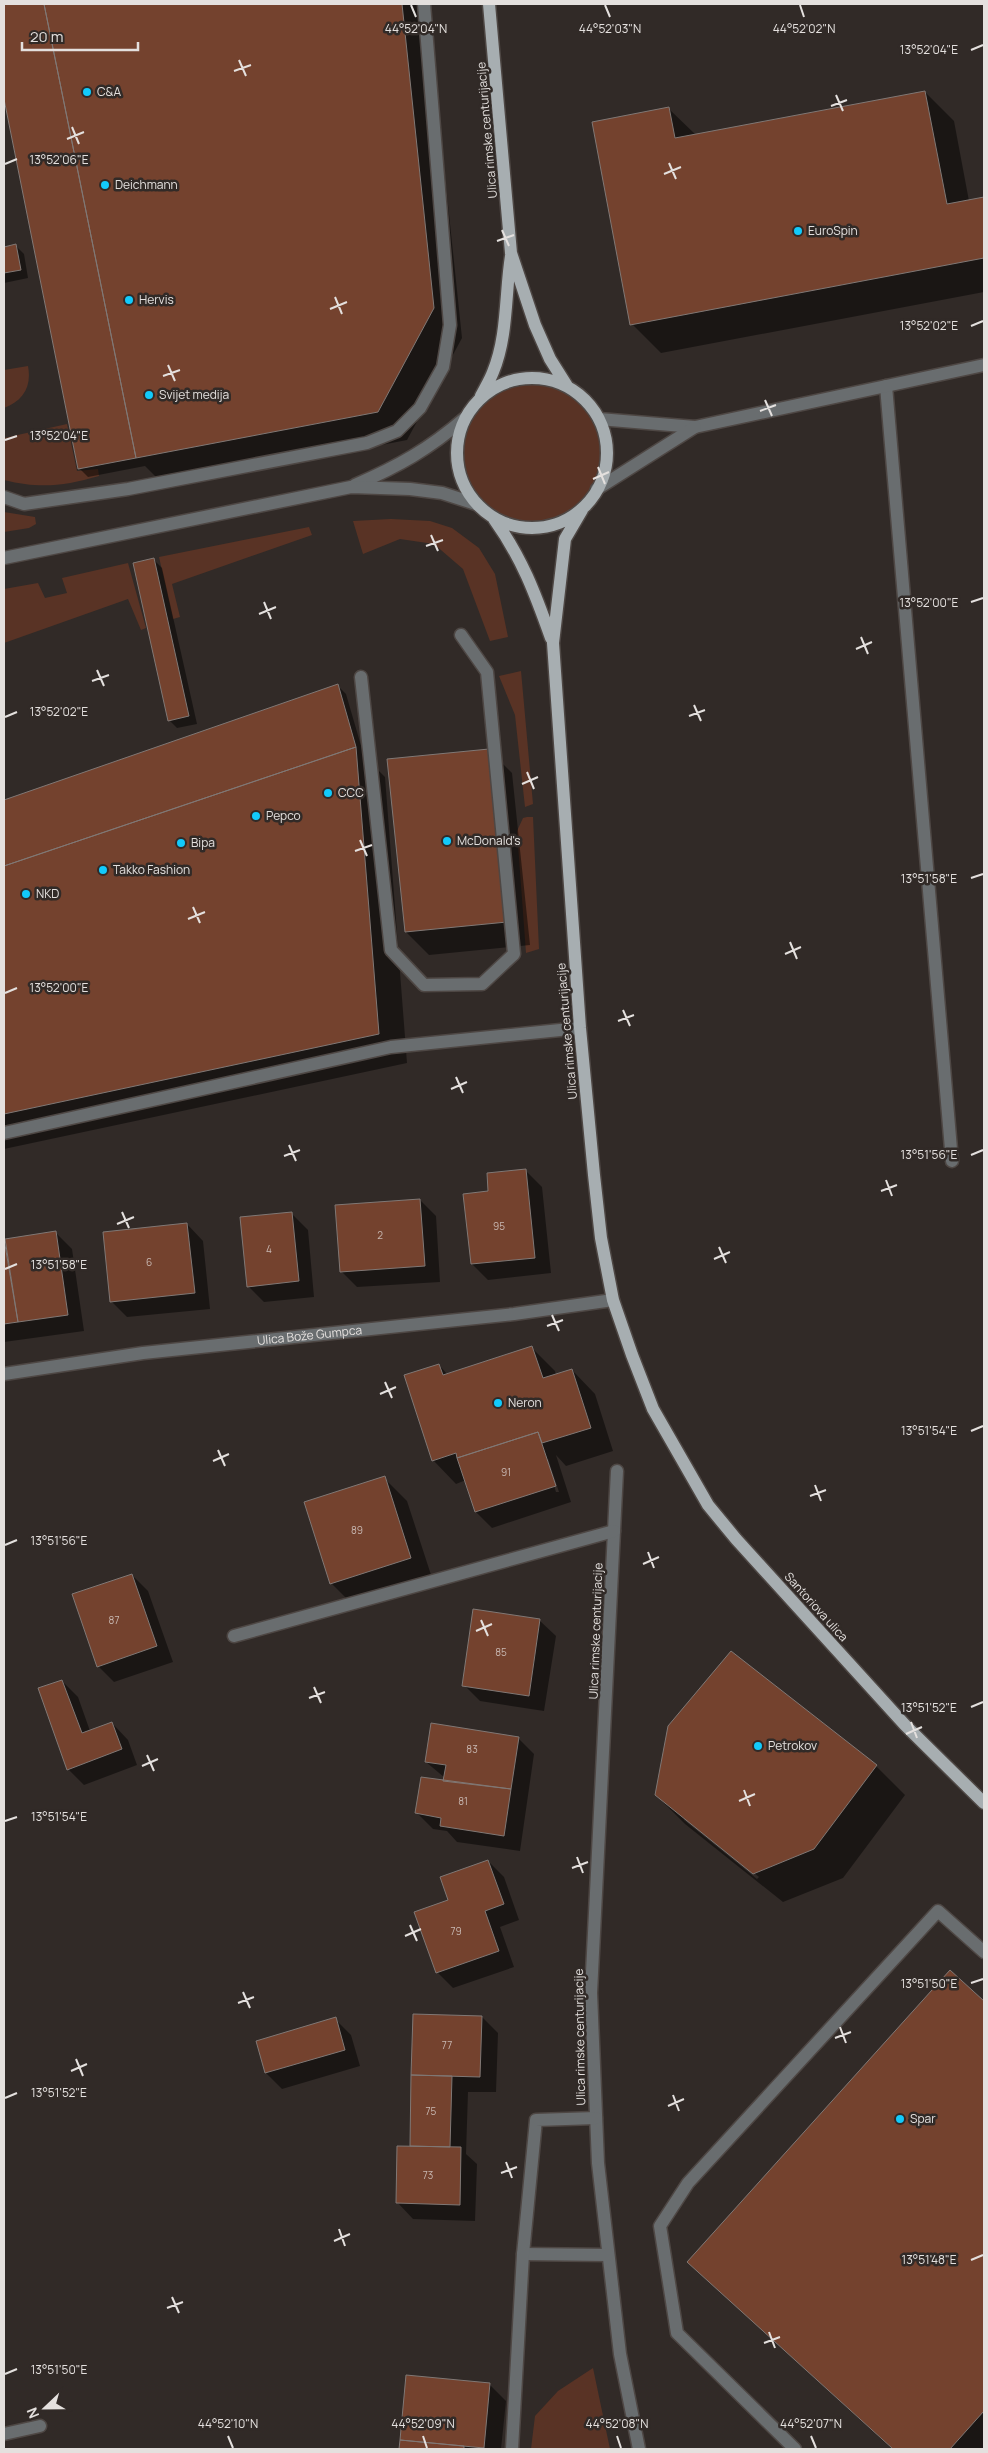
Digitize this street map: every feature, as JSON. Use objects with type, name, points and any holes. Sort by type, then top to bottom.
[{"type":"main road","name":"Ulica rimske centurijacije","points":[[489,4],[512,254],[535,326],[550,359],[566,386]]},
{"type":"main road","name":"Ulica rimske centurijacije","points":[[480,398],[494,370],[503,336],[506,286],[512,254]]},
{"type":"main road","points":[[521,378],[545,379],[566,386],[585,400],[599,419],[606,441],[606,466],[597,489],[582,510],[562,522],[539,528],[516,527],[494,519],[476,504],[463,485],[457,463],[458,440],[465,418],[480,398],[499,385],[521,378]]},
{"type":"main road","name":"Ulica rimske centurijacije","points":[[582,510],[566,539],[553,642],[580,1028],[600,1229],[614,1300],[632,1355],[653,1409]]},
{"type":"main road","name":"Ulica rimske centurijacije","points":[[494,519],[514,548],[533,586],[553,642]]},
{"type":"main road","name":"Santoriova ulica","points":[[653,1409],[708,1505],[736,1539],[905,1725],[984,1803]]},
{"type":"street","points":[[4,497],[24,504],[128,489],[367,443],[397,431],[420,408],[443,367],[450,325],[424,4]]},
{"type":"street","points":[[599,419],[695,426],[984,365]]},
{"type":"street","points":[[886,386],[952,1161]]},
{"type":"street","points":[[4,558],[351,487],[397,467],[436,443],[465,418]]},
{"type":"street","points":[[597,489],[695,426]]},
{"type":"street","points":[[351,487],[410,489],[442,493],[476,504]]},
{"type":"street","points":[[362,676],[391,950],[424,985],[482,984],[514,954],[487,672],[461,635]]},
{"type":"street","points":[[4,1133],[391,1047],[580,1028]]},
{"type":"street","name":"Ulica Bože Gumpca","points":[[4,1374],[143,1353],[514,1314],[614,1300]]},
{"type":"street","name":"Ulica rimske centurijacije","points":[[617,1471],[591,1993],[598,2163],[620,2354],[639,2449]]},
{"type":"street","points":[[234,1636],[614,1531]]},
{"type":"street","points":[[795,2449],[677,2332],[660,2226],[688,2183],[938,1911],[984,1952]]},
{"type":"street","points":[[512,2449],[523,2254],[536,2120],[596,2118]]},
{"type":"street","points":[[523,2254],[608,2255]]},
{"type":"street","points":[[4,2434],[40,2426]]},
{"type":"shaded area","points":[[28,366],[29,380],[25,392],[11,405],[4,408],[4,370]]},
{"type":"shaded area","points":[[531,379],[545,380],[559,385],[572,391],[583,400],[592,411],[598,424],[603,438],[603,466],[598,480],[592,493],[583,504],[572,513],[559,519],[545,524],[531,525],[517,524],[503,519],[490,513],[479,504],[470,493],[464,480],[459,466],[458,452],[459,438],[464,424],[470,411],[479,400],[490,391],[503,385],[517,380]]},
{"type":"shaded area","points":[[67,424],[77,471],[98,469],[99,476],[52,485],[29,485],[4,480],[4,438]]},
{"type":"shaded area","points":[[4,512],[35,517],[36,524],[29,528],[4,532]]},
{"type":"shaded area","points":[[391,519],[430,521],[452,528],[479,548],[495,574],[508,637],[490,641],[463,569],[434,544],[400,539],[363,554],[353,521]]},
{"type":"shaded area","points":[[309,527],[312,535],[172,584],[180,617],[173,619],[159,557]]},
{"type":"shaded area","points":[[128,563],[146,628],[141,630],[128,599],[4,643],[4,589],[38,583],[45,598],[67,593],[62,578]]},
{"type":"shaded area","points":[[521,671],[533,804],[525,807],[515,715],[499,676]]},
{"type":"shaded area","points":[[533,817],[539,949],[526,953],[517,831],[523,818]]},
{"type":"shaded area","points":[[593,2368],[610,2449],[531,2449],[535,2416],[558,2391]]},
{"type":"building","points":[[4,4],[44,4],[136,458],[78,469],[4,99]]},
{"type":"building","points":[[44,4],[402,4],[434,308],[378,412],[136,458]]},
{"type":"building","name":"EuroSpin","points":[[925,91],[947,204],[984,197],[984,258],[630,325],[592,122],[669,107],[675,138]]},
{"type":"building","points":[[16,244],[21,270],[4,273],[4,247]]},
{"type":"building","points":[[154,558],[189,716],[168,721],[133,563]]},
{"type":"building","points":[[338,684],[356,747],[4,866],[4,800]]},
{"type":"building","points":[[356,747],[379,1034],[4,1114],[4,866]]},
{"type":"building","name":"McDonald's","points":[[489,749],[507,922],[405,932],[387,759]]},
{"type":"building","points":[[526,1169],[535,1258],[471,1264],[463,1194],[488,1191],[487,1173]]},
{"type":"building","points":[[420,1199],[425,1266],[340,1272],[335,1205]]},
{"type":"building","points":[[292,1212],[299,1281],[247,1287],[240,1217]]},
{"type":"building","points":[[187,1223],[195,1293],[110,1302],[103,1232]]},
{"type":"building","points":[[56,1231],[68,1315],[18,1322],[5,1239]]},
{"type":"building","points":[[4,1239],[18,1322],[4,1324]]},
{"type":"building","name":"Neron","points":[[532,1346],[543,1378],[572,1369],[591,1428],[542,1443],[538,1432],[457,1458],[456,1453],[432,1461],[404,1375],[439,1364],[443,1375]]},
{"type":"building","points":[[538,1432],[556,1486],[475,1512],[457,1458]]},
{"type":"building","points":[[385,1476],[411,1558],[330,1584],[304,1502]]},
{"type":"building","points":[[132,1574],[157,1646],[97,1667],[72,1594]]},
{"type":"building","points":[[473,1609],[540,1619],[529,1696],[462,1686]]},
{"type":"building","name":"Petrokov","points":[[731,1651],[877,1765],[814,1849],[753,1874],[655,1795],[668,1726]]},
{"type":"building","points":[[62,1680],[82,1733],[112,1722],[122,1749],[67,1770],[38,1688]]},
{"type":"building","points":[[431,1723],[519,1737],[511,1789],[443,1781],[446,1765],[425,1762]]},
{"type":"building","points":[[421,1777],[511,1789],[504,1836],[440,1826],[441,1818],[415,1813]]},
{"type":"building","points":[[488,1860],[504,1904],[485,1911],[499,1951],[436,1973],[414,1912],[448,1900],[440,1877]]},
{"type":"building","name":"Spar","points":[[950,1970],[984,2001],[984,2411],[950,2449],[893,2449],[687,2262]]},
{"type":"building","points":[[413,2014],[482,2016],[480,2077],[411,2075]]},
{"type":"building","points":[[336,2017],[345,2050],[265,2073],[256,2041]]},
{"type":"building","points":[[411,2075],[452,2076],[450,2147],[410,2146]]},
{"type":"building","points":[[397,2146],[461,2147],[460,2205],[396,2203]]},
{"type":"building","points":[[406,2375],[490,2383],[484,2448],[400,2440]]},
{"type":"building","points":[[400,2440],[464,2446],[464,2449],[399,2449]]},
{"type":"place","name":"C&A","points":[[87,92]]},
{"type":"place","name":"Deichmann","points":[[105,185]]},
{"type":"place","name":"EuroSpin","points":[[798,231]]},
{"type":"place","name":"Hervis","points":[[129,300]]},
{"type":"place","name":"Svijet medija","points":[[149,395]]},
{"type":"place","name":"CCC","points":[[328,793]]},
{"type":"place","name":"Pepco","points":[[256,816]]},
{"type":"place","name":"McDonald's","points":[[447,841]]},
{"type":"place","name":"Bipa","points":[[181,843]]},
{"type":"place","name":"Takko Fashion","points":[[103,870]]},
{"type":"place","name":"NKD","points":[[26,894]]},
{"type":"place","name":"Neron","points":[[498,1403]]},
{"type":"place","name":"Petrokov","points":[[758,1746]]},
{"type":"place","name":"Spar","points":[[900,2119]]}]
